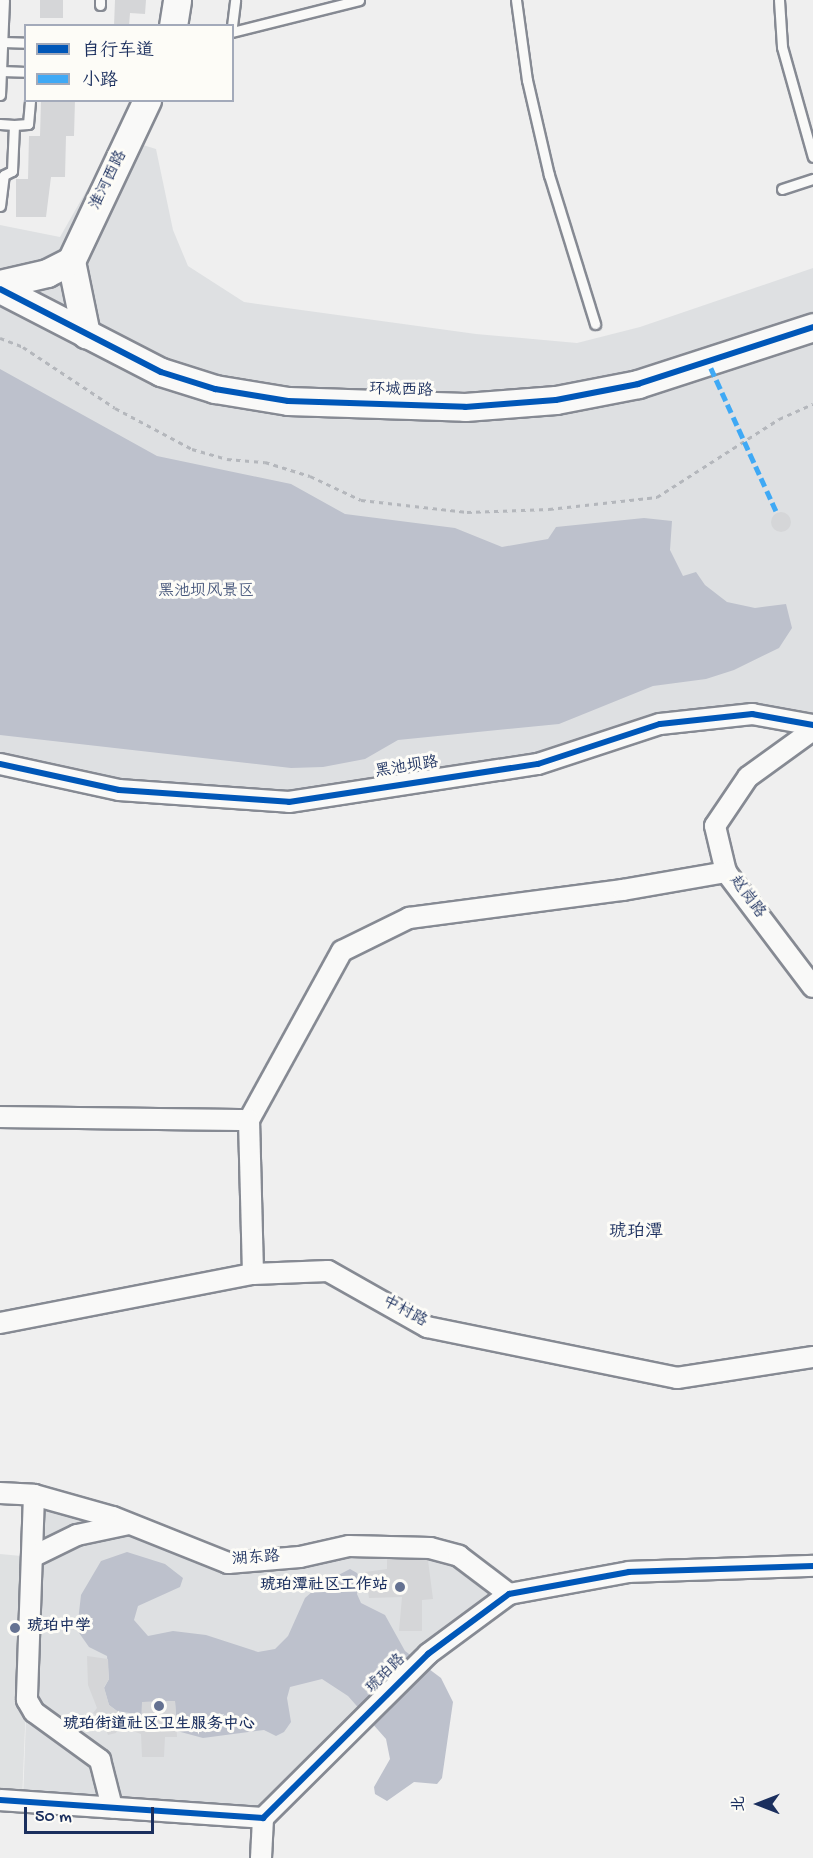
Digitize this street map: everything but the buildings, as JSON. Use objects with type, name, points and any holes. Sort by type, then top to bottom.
[{"type":"street","points":[[173,24],[177,0]]},
{"type":"street","name":"淮河西路","points":[[71,261],[146,102]]},
{"type":"street","points":[[0,284],[47,273],[71,261],[86,334]]},
{"type":"street","name":"环城西路","points":[[0,289],[161,372],[215,389],[268,399],[465,407],[556,400],[638,384],[813,327]]},
{"type":"street","name":"黑池坝路","points":[[0,764],[119,790],[290,802],[538,764],[660,724],[752,714],[813,725]]},
{"type":"street","name":"赵岗路","points":[[813,730],[748,777],[715,826],[726,872],[813,987]]},
{"type":"street","points":[[252,1274],[249,1120],[342,951],[409,918],[623,890],[726,872]]},
{"type":"street","points":[[0,1117],[249,1120]]},
{"type":"street","name":"中村路","points":[[0,1323],[252,1274],[328,1271],[427,1327],[677,1378],[813,1357]]},
{"type":"street","name":"湖东路","points":[[0,1493],[34,1495],[129,1524],[228,1563],[300,1557],[349,1546],[430,1548],[459,1556],[509,1594]]},
{"type":"street","points":[[34,1495],[27,1700],[34,1712],[100,1760],[112,1807]]},
{"type":"street","points":[[32,1557],[77,1535],[129,1524]]},
{"type":"street","name":"琥珀路","points":[[263,1818],[428,1654],[509,1594],[629,1572],[813,1566]]},
{"type":"street","points":[[0,1800],[263,1818],[261,1858]]},
{"type":"lane","points":[[0,95],[4,0]]},
{"type":"lane","points":[[232,24],[235,0]]},
{"type":"lane","points":[[234,31],[359,0]]},
{"type":"lane","points":[[516,0],[527,80],[549,175],[595,324]]},
{"type":"lane","points":[[779,0],[782,47],[813,158]]},
{"type":"lane","points":[[3,42],[24,43]]},
{"type":"lane","points":[[1,71],[24,72]]},
{"type":"lane","points":[[0,124],[28,124],[30,102]]},
{"type":"lane","points":[[0,206],[4,175],[12,171],[14,125]]},
{"type":"lane","points":[[782,189],[813,179]]},
{"type":"path","points":[[0,338],[23,347],[115,408],[192,449],[227,459],[265,462],[310,476],[361,500],[467,512],[549,509],[657,497],[779,419],[813,404]]},
{"type":"shaded area","points":[[0,369],[157,456],[291,484],[345,514],[455,528],[502,547],[548,539],[556,527],[644,518],[672,521],[670,550],[683,576],[696,572],[705,585],[727,602],[755,608],[786,604],[792,628],[779,648],[734,670],[706,679],[653,686],[559,724],[398,740],[365,759],[323,767],[291,768],[0,735]]},
{"type":"shaded area","points":[[127,1552],[165,1564],[183,1578],[180,1587],[138,1606],[134,1620],[148,1636],[173,1631],[206,1635],[258,1652],[275,1649],[288,1636],[305,1598],[321,1584],[350,1569],[357,1573],[360,1578],[357,1594],[361,1603],[385,1615],[405,1651],[441,1678],[453,1702],[442,1778],[437,1784],[414,1782],[387,1801],[375,1794],[374,1787],[390,1759],[386,1739],[348,1696],[322,1679],[290,1687],[287,1698],[291,1722],[284,1732],[276,1736],[264,1730],[203,1738],[177,1731],[175,1701],[143,1702],[142,1715],[117,1711],[109,1705],[104,1688],[109,1679],[107,1656],[89,1647],[77,1630],[81,1595],[101,1561]]},
{"type":"shaded area","name":"琥珀中学","points":[[0,1554],[32,1557],[22,1801],[0,1800]]},
{"type":"green space","name":"黑池坝风景区","points":[[117,137],[156,149],[173,230],[188,266],[244,302],[476,334],[577,343],[640,327],[813,268],[813,725],[752,714],[660,724],[538,764],[289,802],[119,790],[0,764],[0,225],[60,237]]},
{"type":"green space","points":[[34,1495],[228,1563],[430,1548],[509,1594],[428,1654],[263,1818],[23,1801]]},
{"type":"marked path","points":[[711,368],[777,513]]},
{"type":"cycle path","points":[[0,289],[161,372],[215,389],[288,401],[465,407],[556,400],[638,384],[813,327]]},
{"type":"cycle path","points":[[0,764],[119,790],[289,802],[538,764],[660,724],[752,714],[813,725]]},
{"type":"cycle path","points":[[0,1800],[263,1818],[428,1654],[509,1594],[629,1572],[813,1566]]},
{"type":"place","name":"琥珀潭社区工作站","points":[[400,1587]]},
{"type":"place","name":"琥珀中学","points":[[15,1628]]},
{"type":"place","name":"琥珀街道社区卫生服务中心","points":[[159,1706]]},
{"type":"district","name":"琥珀潭","points":[[636,1233]]}]
